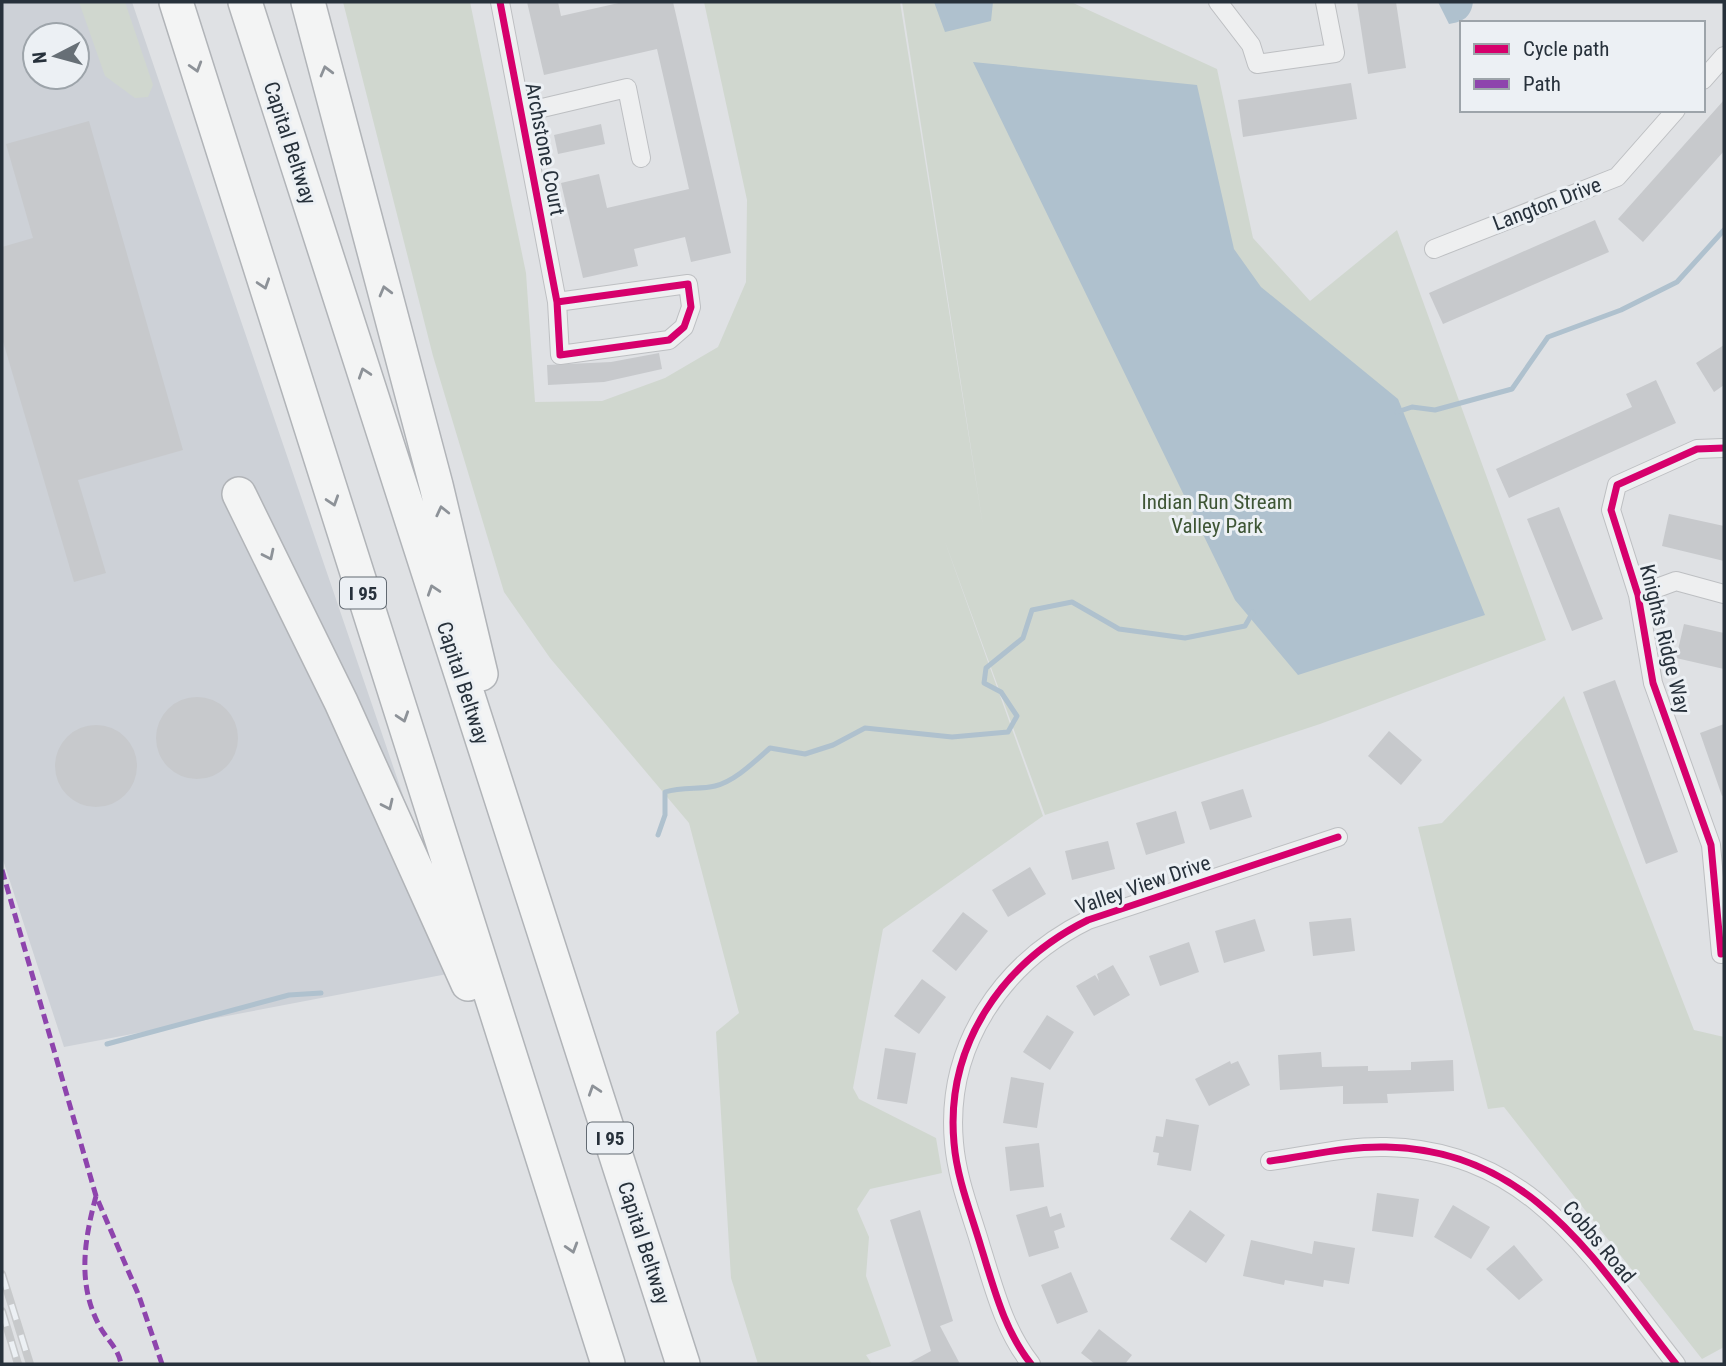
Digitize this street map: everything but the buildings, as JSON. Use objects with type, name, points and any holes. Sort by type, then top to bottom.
[{"type":"highway","name":"I 95","points":[[176,2],[608,1364]]},
{"type":"highway","name":"Capital Beltway","points":[[244,2],[683,1364]]},
{"type":"highway","points":[[308,2],[436,485],[537,911]]},
{"type":"highway","points":[[239,494],[407,845],[552,1183]]},
{"type":"street","name":"Archstone Court","points":[[500,2],[556,302],[560,355],[669,340],[684,327],[691,307],[688,284],[556,302]]},
{"type":"street","points":[[1218,2],[1251,45],[1258,64],[1335,53],[1325,2]]},
{"type":"street","points":[[1705,78],[1724,56]]},
{"type":"street","points":[[521,113],[626,88],[641,158]]},
{"type":"street","name":"Langton Drive","points":[[1434,249],[1617,177],[1674,112]]},
{"type":"street","name":"Knights Ridge Way","points":[[1721,954],[1711,845],[1653,683],[1638,595],[1611,510],[1616,485],[1696,449],[1724,448]]},
{"type":"street","points":[[1638,595],[1676,582],[1724,594]]},
{"type":"street","name":"Valley View Drive","points":[[1031,1364],[1002,1315],[963,1189],[954,1142],[953,1114],[962,1062],[985,1010],[1018,967],[1064,932],[1088,920],[1338,837]]},
{"type":"street","name":"Cobbs Road","points":[[1270,1161],[1341,1151],[1406,1148],[1457,1158],[1501,1176],[1523,1189],[1560,1220],[1676,1364]]},
{"type":"shaded area","points":[[2,2],[132,2],[463,971],[64,1047],[2,857]]},
{"type":"green space","points":[[79,2],[125,2],[153,85],[148,97],[135,98],[105,76],[91,36],[91,21],[86,21]]},
{"type":"green space","name":"Indian Run Stream Valley Park","points":[[343,2],[470,2],[526,273],[535,402],[602,401],[665,378],[718,347],[746,282],[747,200],[704,2],[900,2],[984,532],[902,2],[1071,2],[1217,69],[1253,238],[1310,301],[1397,230],[1546,640],[1320,724],[1045,815],[944,539],[1043,816],[883,929],[853,1088],[859,1099],[936,1138],[942,1173],[870,1189],[857,1209],[869,1237],[866,1276],[891,1346],[866,1355],[872,1364],[758,1364],[731,1278],[716,1032],[739,1013],[689,823],[550,658],[504,592],[433,356]]},
{"type":"green space","points":[[1564,696],[1694,1030],[1724,1037],[1724,1347],[1702,1359],[1504,1107],[1488,1109],[1418,827],[1442,823]]},
{"type":"water","points":[[934,2],[993,2],[991,21],[945,32]]},
{"type":"water","points":[[1438,2],[1473,2],[1466,18],[1449,24]]},
{"type":"water","points":[[973,62],[1197,85],[1234,249],[1261,287],[1398,399],[1485,615],[1298,675],[1235,600]]},
{"type":"waterway","points":[[1397,412],[1412,407],[1435,410],[1512,389],[1548,337],[1621,310],[1677,282],[1724,230]]},
{"type":"waterway","points":[[658,835],[665,815],[665,792],[722,784],[770,748],[805,754],[833,745],[865,728],[952,737],[1008,732],[1017,716],[1001,692],[984,683],[986,668],[1023,638],[1032,610],[1072,602],[1119,629],[1185,638],[1245,626],[1253,612]]},
{"type":"waterway","points":[[107,1044],[289,995],[321,993]]},
{"type":"railway","points":[[2,1274],[30,1364]]},
{"type":"railway","points":[[2,1311],[18,1364]]},
{"type":"marked path","points":[[2,870],[96,1196],[139,1296],[162,1364]]},
{"type":"marked path","points":[[96,1196],[88,1230],[85,1279],[93,1311],[100,1327],[118,1353],[121,1364]]},
{"type":"cycle path","points":[[500,2],[557,302],[560,355],[669,340],[684,327],[691,307],[688,284],[557,302]]},
{"type":"cycle path","points":[[1721,954],[1711,845],[1653,683],[1638,595],[1611,510],[1617,485],[1697,449],[1724,448]]},
{"type":"cycle path","points":[[1031,1364],[1014,1337],[990,1278],[958,1170],[954,1143],[954,1107],[959,1073],[970,1040],[986,1010],[1006,983],[1030,959],[1057,938],[1088,920],[1338,837]]},
{"type":"cycle path","points":[[1270,1161],[1342,1150],[1386,1147],[1437,1153],[1482,1168],[1521,1190],[1556,1218],[1617,1287],[1676,1364]]}]
